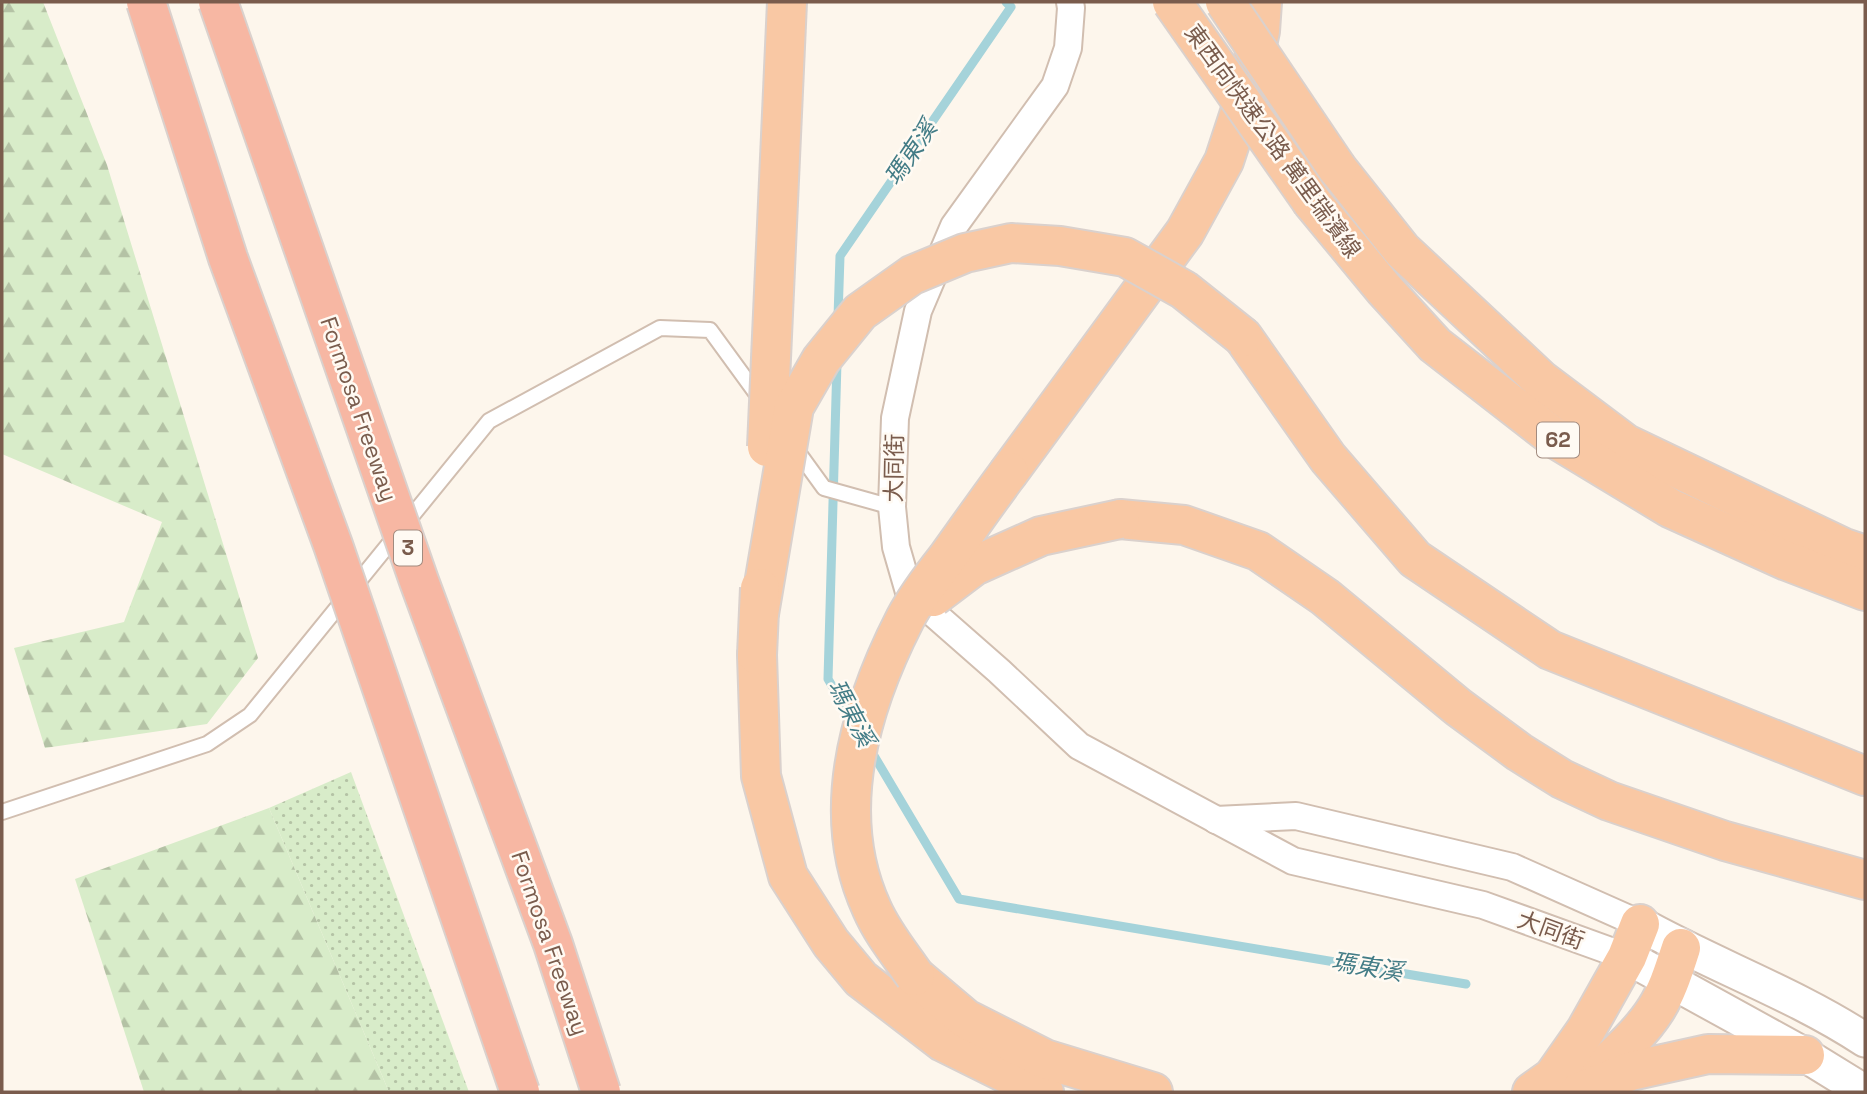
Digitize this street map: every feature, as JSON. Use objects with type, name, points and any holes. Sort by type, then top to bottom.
[{"type":"highway","points":[[146,2],[228,258],[333,545],[520,1092]]},
{"type":"highway","name":"Formosa Freeway","points":[[218,2],[419,581],[553,944],[601,1092]]},
{"type":"highway","points":[[787,2],[757,654],[761,776],[788,876],[831,943],[861,979],[943,1042],[1044,1092]]},
{"type":"highway","name":"東西向快速公路 萬里瑞濱線","points":[[1172,2],[1312,202],[1384,289],[1435,345],[1556,439],[1670,508],[1787,561],[1865,591]]},
{"type":"highway","name":"東西向快速公路 萬里瑞濱線","points":[[1225,2],[1337,169],[1402,250],[1541,380],[1626,444],[1844,548],[1865,555]]},
{"type":"highway","points":[[1153,1092],[1045,1059],[966,1019],[915,976],[884,933],[871,907],[858,869],[851,826],[852,776],[865,713],[906,617],[1185,232],[1224,161],[1246,94],[1260,31],[1262,2]]},
{"type":"highway","points":[[759,614],[794,407],[821,360],[860,312],[912,275],[965,253],[1011,243],[1060,246],[1125,257],[1184,290],[1243,337],[1328,458],[1415,559],[1550,650],[1865,776]]},
{"type":"highway","points":[[906,617],[974,566],[1041,536],[1120,519],[1184,525],[1258,551],[1325,597],[1458,707],[1519,752],[1562,779],[1609,801],[1725,841],[1865,880]]},
{"type":"highway","points":[[1532,1092],[1553,1077],[1586,1030],[1633,941]]},
{"type":"highway","points":[[1578,1092],[1627,1043],[1655,1010],[1676,964]]},
{"type":"highway","points":[[1578,1092],[1631,1071],[1708,1055],[1805,1055]]},
{"type":"street","name":"大同街","points":[[1070,2],[1068,48],[1055,86],[954,226],[918,311],[895,418],[892,507],[896,547],[909,592],[1079,746],[1293,861],[1633,941]]},
{"type":"street","name":"大同街","points":[[1216,820],[1296,816],[1512,867],[1676,964],[1805,1055],[1865,1092]]},
{"type":"street","name":"大同街","points":[[1676,964],[1837,1022],[1865,1041]]},
{"type":"lane","points":[[2,813],[207,744],[250,715],[489,421],[660,328],[710,330],[824,488],[892,507]]},
{"type":"green space","points":[[2,2],[43,2],[107,165],[258,658],[207,724],[45,748],[14,648],[124,622],[162,522],[2,454]]},
{"type":"green space","points":[[351,772],[469,1092],[389,1092],[269,808]]},
{"type":"green space","points":[[269,808],[389,1092],[144,1092],[75,879]]},
{"type":"waterway","name":"瑪東溪","points":[[838,317],[840,256],[1011,7],[1006,2]]},
{"type":"waterway","name":"瑪東溪","points":[[837,362],[828,679],[852,719]]},
{"type":"waterway","name":"瑪東溪","points":[[870,749],[959,899],[1466,984]]}]
